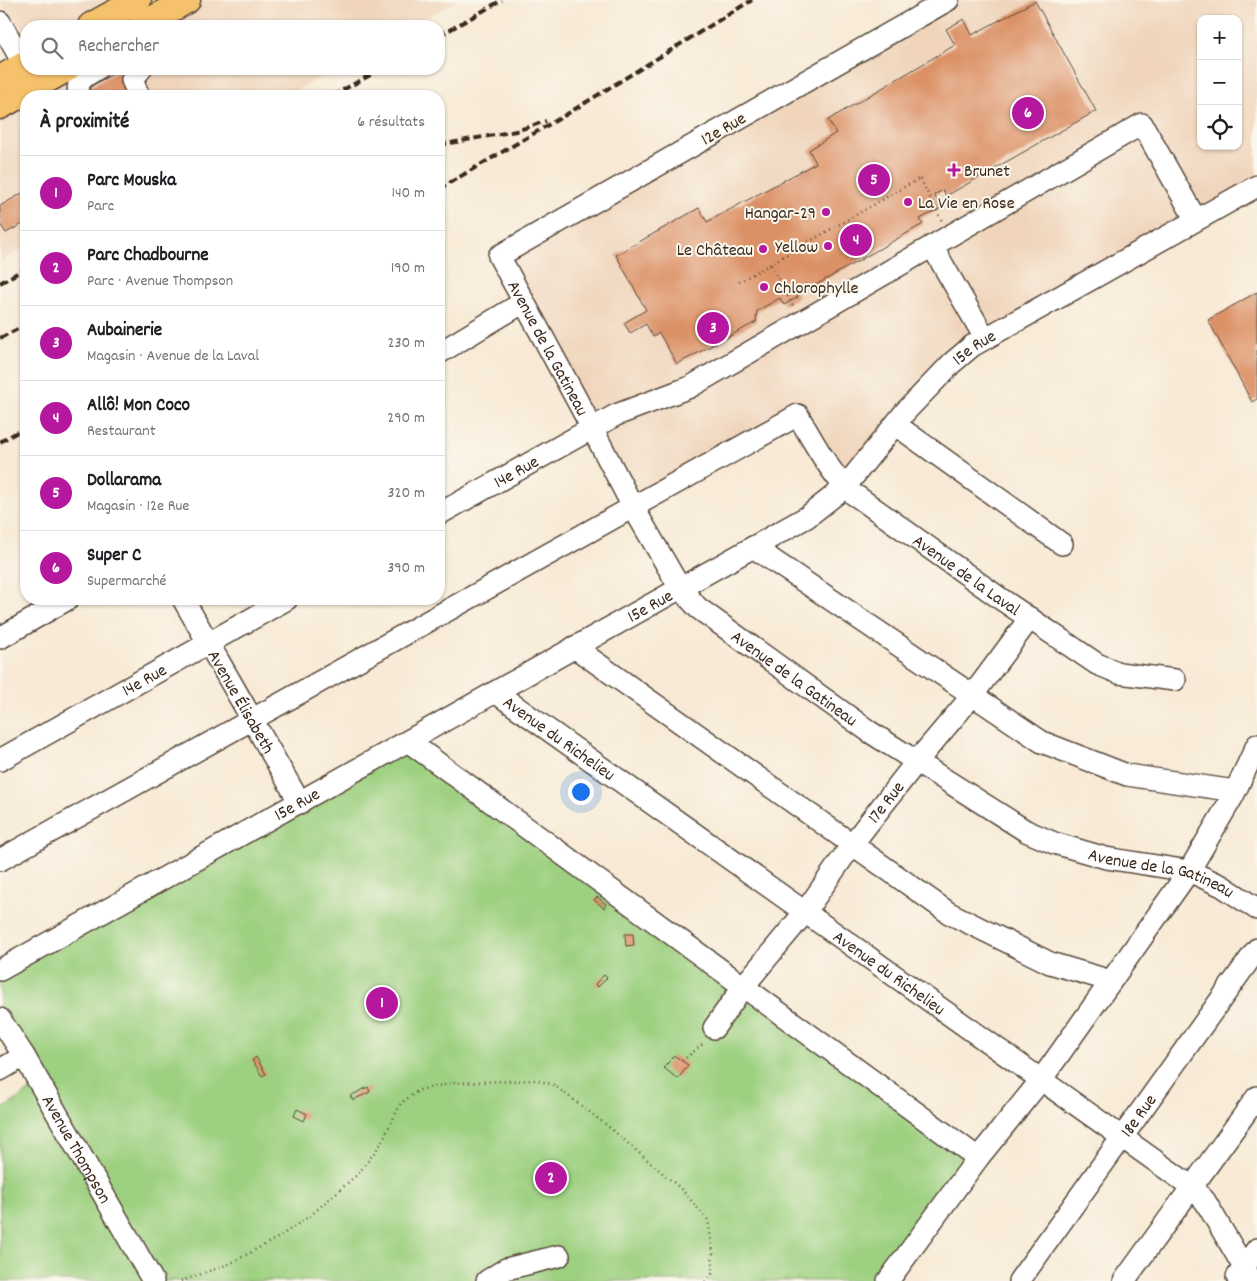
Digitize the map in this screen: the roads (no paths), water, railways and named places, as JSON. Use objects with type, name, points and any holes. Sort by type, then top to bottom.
[{"type":"main road","points":[[102,20],[138,0]]},
{"type":"main road","points":[[152,20],[187,0]]},
{"type":"main road","points":[[0,79],[32,78]]},
{"type":"main road","points":[[0,106],[32,78]]},
{"type":"street","name":"12e Rue","points":[[499,256],[948,0]]},
{"type":"street","points":[[0,22],[20,57]]},
{"type":"street","points":[[77,90],[79,83],[89,75]]},
{"type":"street","points":[[136,75],[132,80],[136,90]]},
{"type":"street","name":"14e Rue","points":[[445,511],[616,415],[690,387],[801,320],[1142,124],[1196,220]]},
{"type":"street","name":"15e Rue","points":[[0,970],[808,517],[845,487],[896,425],[952,362],[985,338],[1257,186]]},
{"type":"street","points":[[941,241],[985,338]]},
{"type":"street","name":"Avenue de la Gatineau","points":[[499,256],[633,507],[680,588],[698,608],[870,732],[995,813],[1054,843],[1106,858],[1189,871],[1222,886],[1257,909]]},
{"type":"street","points":[[445,349],[524,302]]},
{"type":"street","name":"Avenue de la Laval","points":[[633,507],[798,416],[820,453],[850,494],[858,497],[1097,664],[1119,673],[1175,680]]},
{"type":"street","points":[[896,425],[1062,544]]},
{"type":"street","points":[[0,860],[633,507]]},
{"type":"street","points":[[753,547],[1042,742],[1127,775],[1235,791]]},
{"type":"street","points":[[0,638],[58,605]]},
{"type":"street","name":"Avenue Élisabeth","points":[[186,605],[300,803]]},
{"type":"street","name":"14e Rue","points":[[0,760],[276,605]]},
{"type":"street","name":"17e Rue","points":[[709,1035],[743,987],[804,912],[853,843],[917,761],[972,696],[1030,618]]},
{"type":"street","points":[[574,648],[853,843],[949,913],[1050,963],[1111,981]]},
{"type":"street","name":"Avenue du Richelieu","points":[[495,692],[1192,1186],[1205,1201],[1243,1277]]},
{"type":"street","points":[[409,742],[978,1158]]},
{"type":"street","points":[[888,1281],[978,1158],[1040,1080],[1189,871],[1235,791],[1257,745]]},
{"type":"street","name":"18e Rue","points":[[1019,1281],[1257,949]]},
{"type":"street","name":"Avenue Thompson","points":[[0,1019],[24,1056],[153,1281]]},
{"type":"street","points":[[0,1070],[24,1056]]},
{"type":"street","points":[[1124,1281],[1257,1097]]},
{"type":"street","points":[[1243,1277],[1257,1249]]},
{"type":"street","points":[[487,1281],[506,1269],[559,1256]]},
{"type":"railway","points":[[445,33],[502,0]]},
{"type":"railway","points":[[445,185],[567,114],[752,0]]},
{"type":"railway","points":[[343,90],[370,75]]},
{"type":"railway","points":[[445,144],[516,131],[546,121]]},
{"type":"railway","points":[[0,283],[20,271]]},
{"type":"railway","points":[[0,338],[20,328]]},
{"type":"railway","points":[[0,442],[20,430]]},
{"type":"place","name":"Super C","points":[[1028,113]]},
{"type":"place","name":"Brunet","points":[[954,170]]},
{"type":"place","name":"Dollarama","points":[[874,180]]},
{"type":"place","name":"La Vie en Rose","points":[[908,202]]},
{"type":"place","name":"Hangar-29","points":[[826,212]]},
{"type":"place","name":"Allô! Mon Coco","points":[[856,240]]},
{"type":"place","name":"Yellow","points":[[828,246]]},
{"type":"place","name":"Le Château","points":[[763,249]]},
{"type":"place","name":"Chlorophylle","points":[[764,287]]},
{"type":"place","name":"Aubainerie","points":[[713,328]]},
{"type":"place","name":"Parc Mouska","points":[[382,1003]]},
{"type":"place","name":"Parc Chadbourne","points":[[551,1178]]}]
